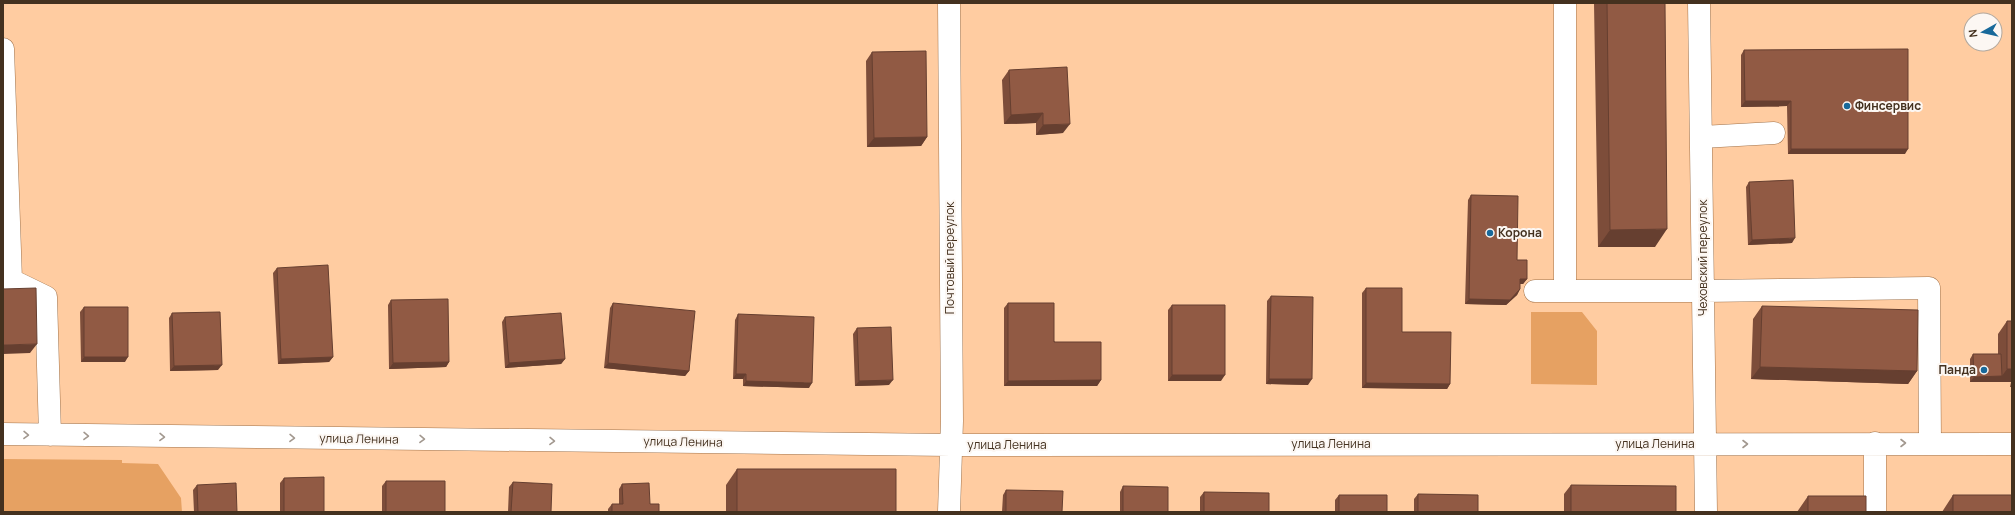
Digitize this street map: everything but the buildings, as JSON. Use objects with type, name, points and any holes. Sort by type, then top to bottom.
[{"type":"street","name":"Почтовый переулок","points":[[949,3],[951,445],[949,512]]},
{"type":"street","points":[[1565,3],[1565,290]]},
{"type":"street","name":"Чеховский переулок","points":[[1699,3],[1706,512]]},
{"type":"street","points":[[3,49],[7,227],[11,280],[46,297],[50,435]]},
{"type":"street","points":[[1702,137],[1774,134]]},
{"type":"street","points":[[1535,291],[1702,291],[1929,288],[1930,444]]},
{"type":"street","name":"улица Ленина","points":[[3,434],[951,445],[2012,444]]},
{"type":"street","points":[[1875,444],[1875,512]]},
{"type":"shaded area","points":[[1531,312],[1582,312],[1597,331],[1597,385],[1531,384]]},
{"type":"shaded area","points":[[3,459],[122,460],[122,463],[158,464],[181,498],[182,512],[3,512]]},
{"type":"place","name":"Финсервис","points":[[1847,106]]},
{"type":"place","name":"Корона","points":[[1490,233]]},
{"type":"place","name":"Панда","points":[[1984,370]]}]
